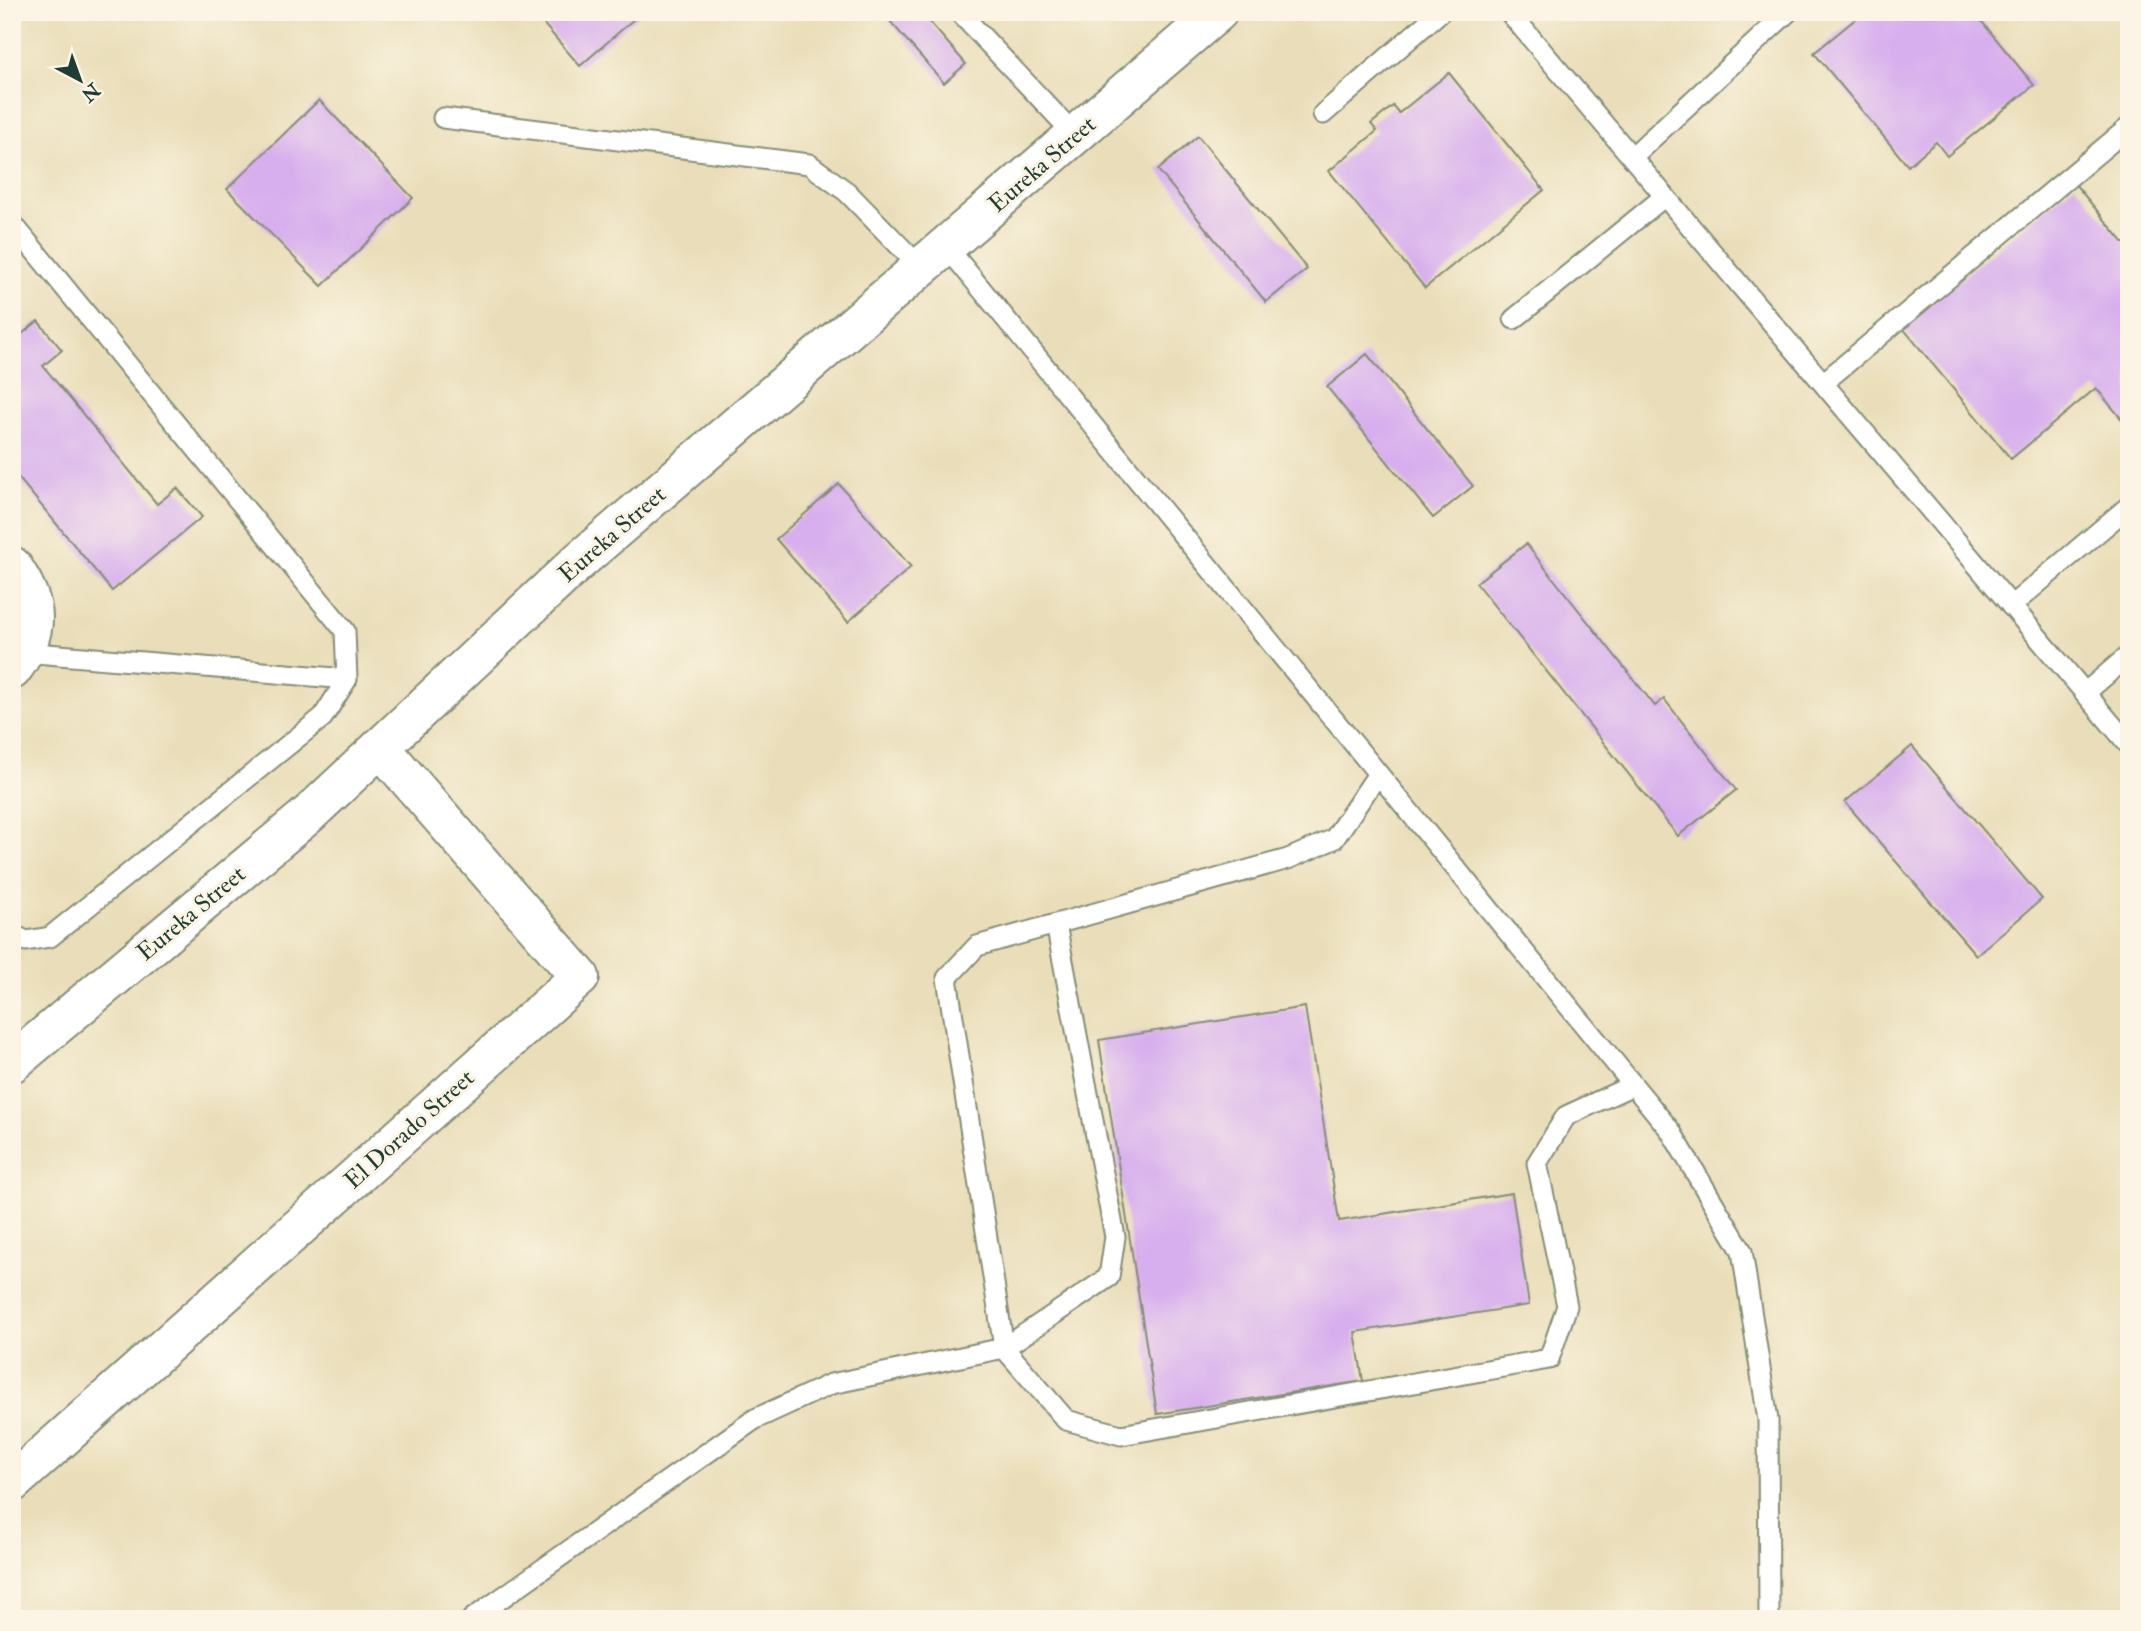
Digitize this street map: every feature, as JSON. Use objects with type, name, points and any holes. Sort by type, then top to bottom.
[{"type":"street","name":"Eureka Street","points":[[12,1063],[309,814],[578,562],[1218,12]]},
{"type":"street","points":[[12,566],[25,584],[34,608],[31,638],[18,661]]},
{"type":"street","name":"El Dorado Street","points":[[12,1483],[580,977],[380,747]]},
{"type":"lane","points":[[959,12],[1075,135]]},
{"type":"lane","points":[[1323,114],[1440,12]]},
{"type":"lane","points":[[1509,12],[2129,745]]},
{"type":"lane","points":[[1632,157],[1788,12]]},
{"type":"lane","points":[[443,118],[809,164],[933,257],[1378,774],[1670,1130],[1742,1251],[1768,1420],[1769,1619]]},
{"type":"lane","points":[[1823,383],[2129,127]]},
{"type":"lane","points":[[1514,318],[1665,196]]},
{"type":"lane","points":[[12,223],[345,631],[347,679],[323,717],[50,937],[26,941],[12,934]]},
{"type":"lane","points":[[2011,606],[2129,506]]},
{"type":"lane","points":[[2085,693],[2129,655]]},
{"type":"lane","points":[[18,661],[347,679]]},
{"type":"lane","points":[[1378,774],[1334,839],[1288,859],[977,946],[947,978],[1004,1348],[1066,1420],[1121,1435],[1549,1359],[1567,1306],[1537,1163],[1566,1116],[1633,1084]]},
{"type":"lane","points":[[471,1619],[755,1419],[831,1384],[1004,1348],[1109,1277],[1115,1237],[1056,924]]},
{"type":"building","points":[[642,12],[580,66],[535,14]]},
{"type":"building","points":[[882,12],[921,12],[966,64],[944,83]]},
{"type":"building","points":[[1864,12],[1974,12],[2034,85],[1947,156],[1936,142],[1908,166],[1814,53]]},
{"type":"building","points":[[1449,73],[1544,190],[1425,288],[1329,171],[1377,131],[1371,124],[1393,106],[1399,113]]},
{"type":"building","points":[[319,100],[413,198],[322,286],[227,189]]},
{"type":"building","points":[[1198,136],[1307,269],[1266,302],[1158,170]]},
{"type":"building","points":[[2075,184],[2129,249],[2129,428],[2096,388],[2011,459],[1902,327]]},
{"type":"building","points":[[38,321],[62,350],[43,366],[157,504],[177,488],[202,517],[112,591],[12,470],[12,342]]},
{"type":"building","points":[[1367,354],[1473,486],[1433,518],[1327,387]]},
{"type":"building","points":[[839,484],[911,567],[848,622],[776,539]]},
{"type":"building","points":[[1526,544],[1655,706],[1664,699],[1736,790],[1678,836],[1476,583]]},
{"type":"building","points":[[1912,746],[2042,899],[1976,955],[1845,802]]},
{"type":"building","points":[[1305,1007],[1339,1221],[1512,1193],[1529,1305],[1355,1332],[1363,1381],[1157,1414],[1099,1040]]}]
